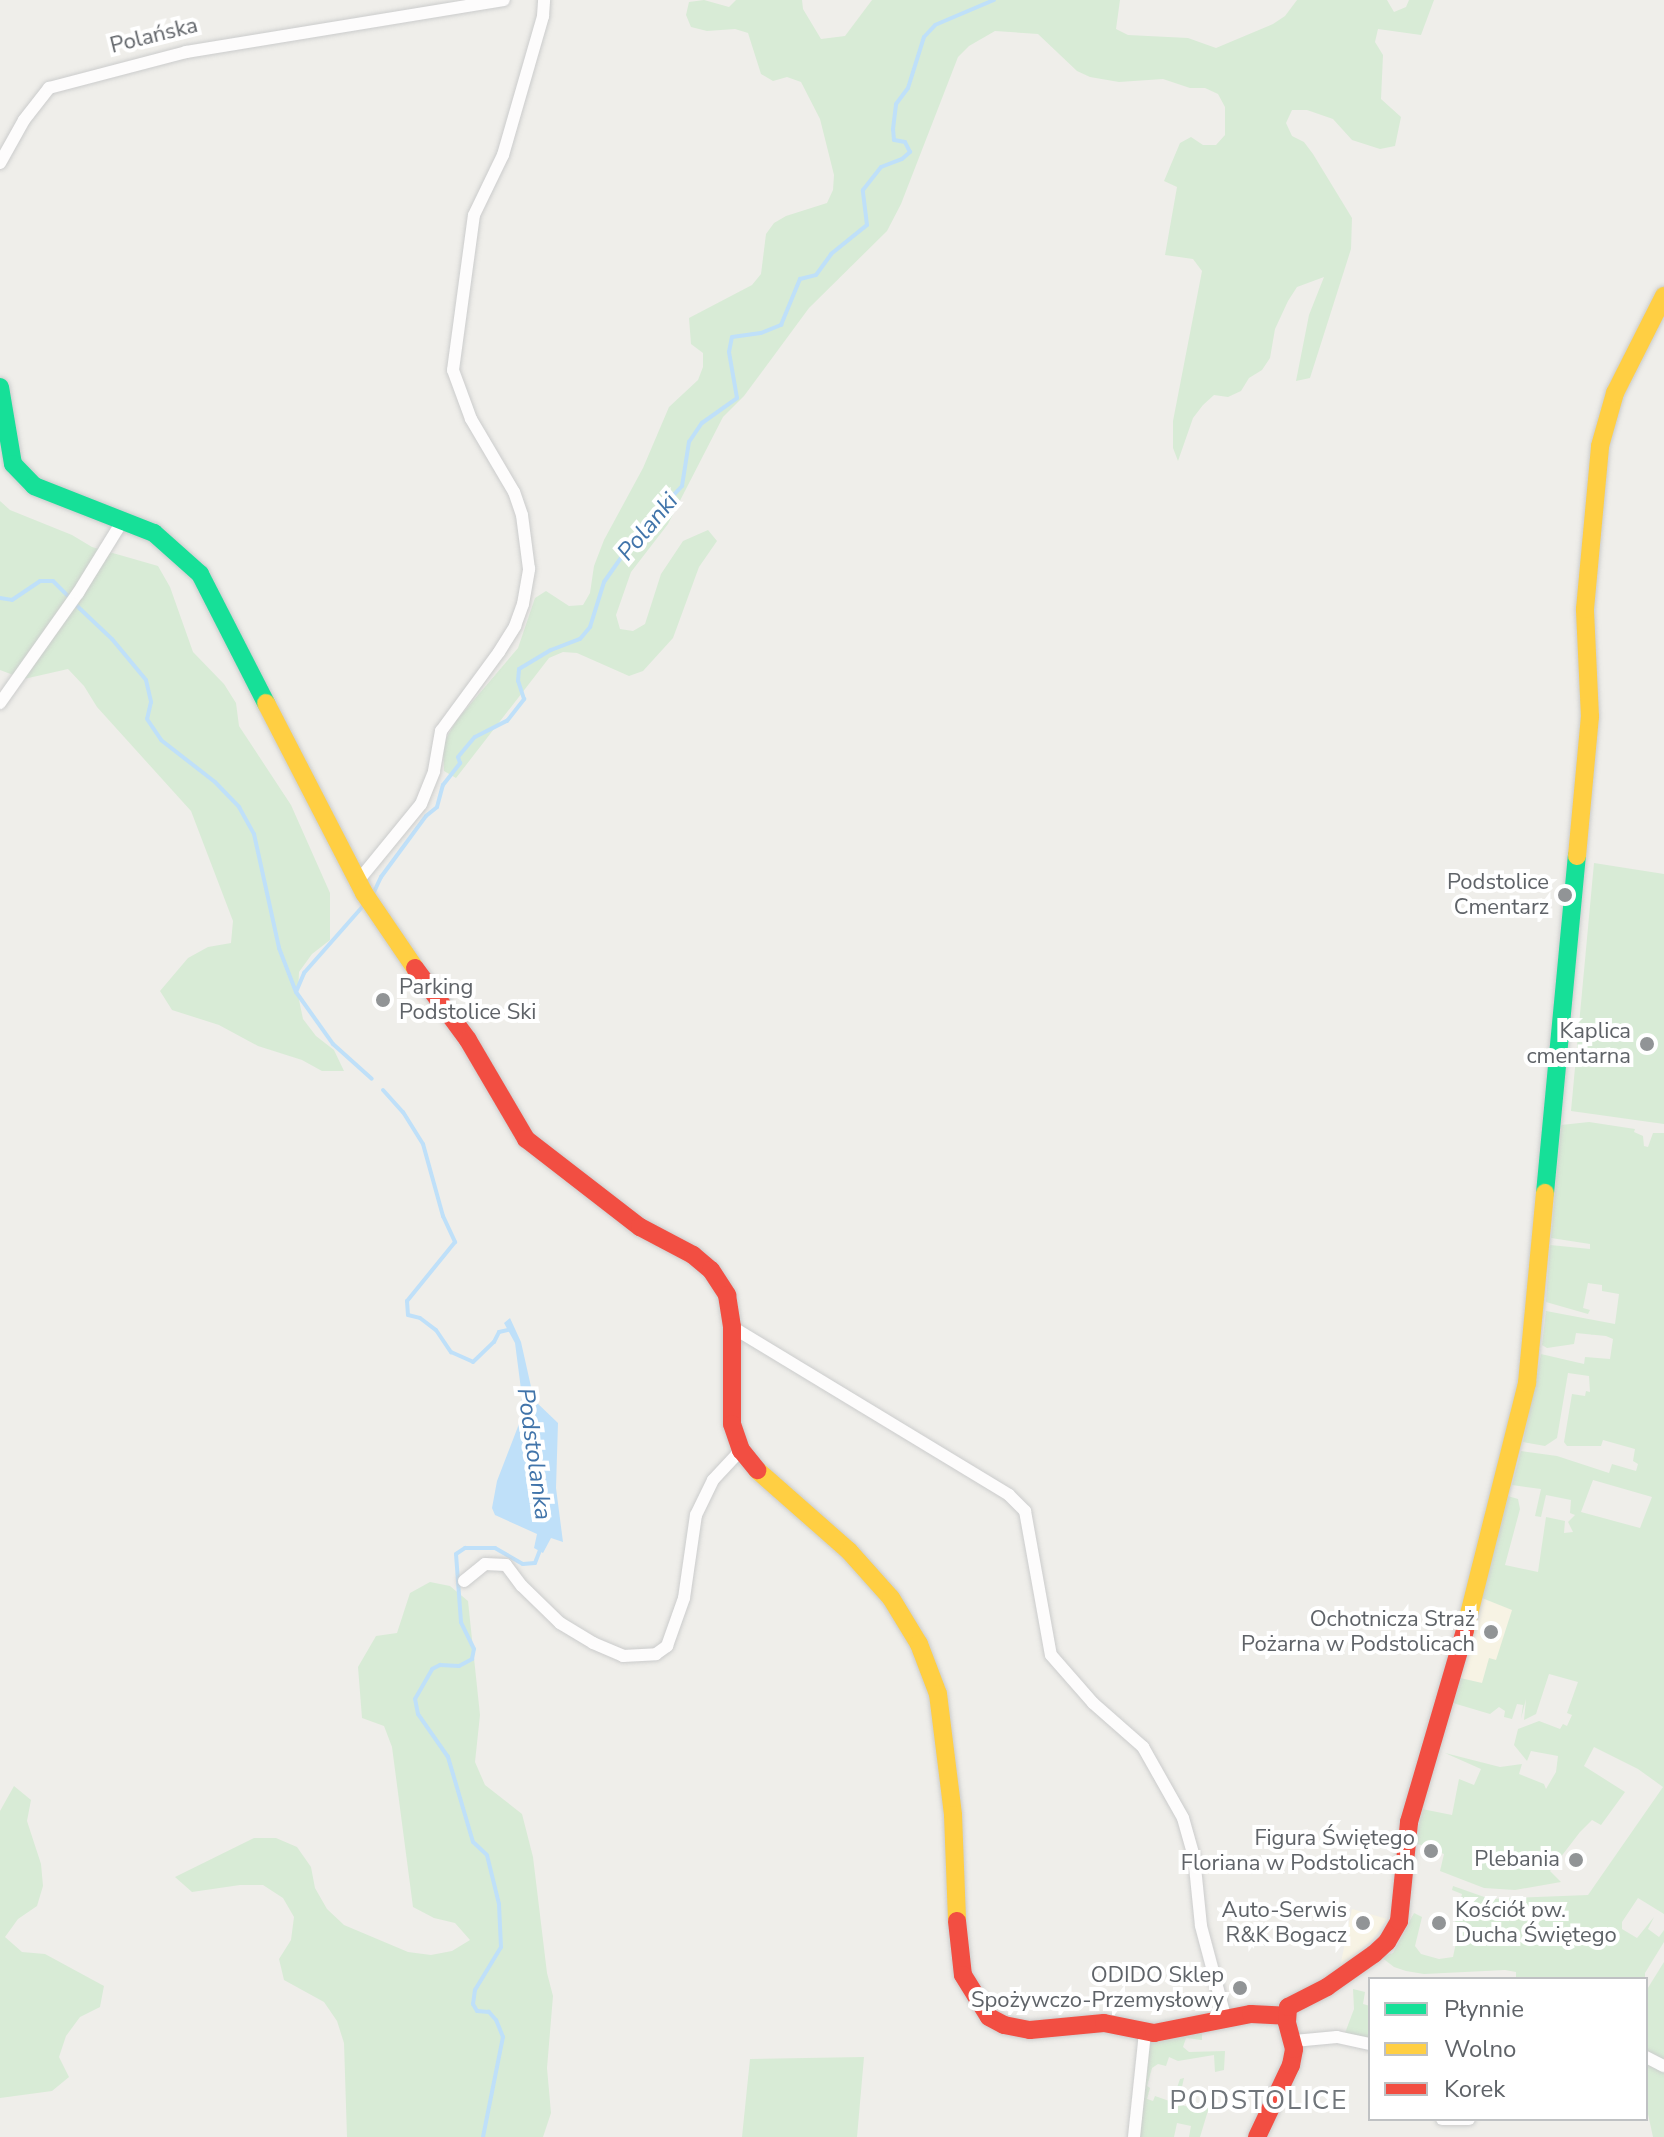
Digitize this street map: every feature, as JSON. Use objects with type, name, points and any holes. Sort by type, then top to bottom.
[{"type":"street","name":"Polańska","points":[[0,163],[24,120],[49,88],[186,52],[504,0]]},
{"type":"street","points":[[358,881],[421,804],[434,771],[441,731],[499,652],[515,626],[523,604],[529,569],[522,515],[514,492],[471,419],[453,370],[474,215],[503,155],[536,42],[544,0]]},
{"type":"street","points":[[1257,2137],[1291,2065],[1294,2041],[1286,2016],[1290,2005],[1327,1987],[1374,1954],[1387,1942],[1399,1921],[1409,1822],[1454,1671],[1527,1383],[1590,717],[1585,609],[1593,497],[1600,446],[1615,393],[1664,296]]},
{"type":"street","points":[[0,387],[13,464],[34,486],[58,498],[154,533],[200,574],[358,881],[406,957],[468,1040],[526,1139],[541,1154],[640,1227],[693,1255],[711,1270],[727,1295],[732,1327],[732,1424],[741,1450],[761,1474],[849,1551],[891,1598],[919,1644],[938,1694],[948,1753],[958,1942],[963,1975],[981,2008],[989,2017],[1004,2025],[1030,2030],[1104,2023],[1145,2032],[1251,2014],[1286,2016]]},
{"type":"street","points":[[0,703],[78,593],[123,520]]},
{"type":"street","points":[[732,1327],[1009,1495],[1025,1511],[1051,1655],[1093,1703],[1143,1747],[1183,1818],[1194,1857],[1201,1926],[1226,2020]]},
{"type":"street","points":[[464,1581],[485,1564],[506,1565],[522,1586],[560,1623],[593,1643],[623,1656],[656,1654],[667,1646],[684,1598],[696,1515],[713,1480],[741,1450]]},
{"type":"street","points":[[1134,2137],[1145,2032]]},
{"type":"street","points":[[1294,2041],[1338,2037],[1368,2044]]},
{"type":"shaded area","points":[[1482,1595],[1513,1609],[1495,1668],[1482,1683],[1460,1678]]},
{"type":"shaded area","points":[[1352,1909],[1387,1919],[1374,1938],[1340,1967]]},
{"type":"green space","points":[[704,0],[729,7],[736,0],[802,0],[803,9],[821,39],[845,36],[872,0],[1120,0],[1116,29],[1128,35],[1188,38],[1216,48],[1273,24],[1285,16],[1297,0],[1387,0],[1394,12],[1406,7],[1409,0],[1434,0],[1421,35],[1378,29],[1375,42],[1383,55],[1381,99],[1401,117],[1395,146],[1380,149],[1352,140],[1333,119],[1307,110],[1292,110],[1286,123],[1292,136],[1304,142],[1313,154],[1352,218],[1351,249],[1310,378],[1296,381],[1309,315],[1324,277],[1297,287],[1275,329],[1270,358],[1262,370],[1249,378],[1241,391],[1228,397],[1214,395],[1203,405],[1193,418],[1178,461],[1173,448],[1173,421],[1202,271],[1193,259],[1165,255],[1177,187],[1164,181],[1180,143],[1191,137],[1203,145],[1216,145],[1225,135],[1225,107],[1218,94],[1205,88],[1190,88],[1163,79],[1119,82],[1090,77],[1077,71],[1038,34],[995,31],[969,46],[958,57],[901,204],[887,231],[809,308],[744,396],[723,417],[668,524],[631,572],[616,615],[620,629],[633,631],[645,624],[661,574],[683,541],[708,530],[717,541],[699,567],[673,638],[643,671],[629,676],[577,653],[563,652],[549,658],[456,778],[444,771],[443,744],[456,721],[518,648],[535,598],[546,591],[569,606],[583,605],[590,593],[594,566],[604,540],[643,468],[669,407],[698,380],[703,367],[703,353],[691,344],[689,318],[752,285],[761,274],[766,234],[774,223],[827,203],[833,190],[834,175],[820,119],[801,82],[787,77],[773,81],[761,74],[748,33],[735,29],[707,31],[691,27],[686,15],[689,2]]},
{"type":"green space","points":[[0,501],[10,510],[72,535],[92,547],[158,566],[170,587],[193,652],[224,684],[236,703],[239,726],[291,805],[330,893],[330,940],[312,954],[299,972],[298,995],[303,1019],[316,1036],[334,1050],[344,1071],[322,1071],[302,1060],[258,1046],[219,1025],[172,1010],[160,991],[188,958],[208,947],[231,943],[233,921],[191,811],[97,707],[84,686],[68,669],[24,679],[0,670]]},
{"type":"green space","points":[[1594,863],[1664,874],[1664,1124],[1571,1111]]},
{"type":"green space","points":[[1589,1122],[1635,1129],[1634,1132],[1643,1136],[1644,1146],[1648,1147],[1653,1133],[1664,1133],[1664,1914],[1638,1898],[1622,1922],[1622,1929],[1637,1938],[1654,1917],[1648,1929],[1659,1937],[1664,1930],[1664,1942],[1645,1977],[1516,1977],[1516,1972],[1505,1970],[1424,1974],[1406,1971],[1381,1957],[1393,1953],[1414,1913],[1422,1917],[1415,1946],[1421,1954],[1439,1959],[1453,1957],[1458,1933],[1453,1931],[1462,1894],[1452,1890],[1453,1886],[1490,1899],[1588,1895],[1663,1787],[1638,1769],[1594,1747],[1584,1766],[1625,1792],[1601,1825],[1592,1820],[1550,1871],[1561,1882],[1515,1890],[1484,1888],[1440,1871],[1444,1854],[1415,1843],[1422,1809],[1452,1815],[1459,1779],[1474,1785],[1481,1769],[1445,1753],[1500,1767],[1522,1764],[1519,1774],[1544,1784],[1546,1789],[1556,1772],[1558,1756],[1531,1751],[1527,1761],[1514,1745],[1518,1729],[1539,1721],[1560,1729],[1563,1724],[1567,1726],[1572,1715],[1567,1713],[1578,1682],[1549,1674],[1536,1714],[1524,1720],[1526,1699],[1521,1719],[1523,1705],[1517,1704],[1512,1719],[1504,1717],[1505,1711],[1499,1707],[1490,1714],[1453,1703],[1460,1678],[1482,1683],[1489,1658],[1496,1660],[1512,1610],[1482,1598],[1508,1496],[1518,1499],[1520,1509],[1505,1565],[1538,1572],[1546,1517],[1565,1521],[1564,1533],[1573,1532],[1568,1522],[1575,1515],[1570,1513],[1571,1500],[1546,1495],[1541,1517],[1535,1516],[1541,1489],[1512,1485],[1521,1451],[1557,1456],[1609,1473],[1612,1464],[1636,1471],[1638,1464],[1633,1461],[1635,1449],[1603,1440],[1601,1446],[1567,1446],[1564,1442],[1572,1394],[1585,1396],[1586,1391],[1590,1392],[1589,1376],[1568,1373],[1557,1438],[1545,1446],[1523,1442],[1541,1354],[1584,1364],[1585,1357],[1610,1359],[1613,1339],[1576,1333],[1574,1344],[1547,1348],[1542,1345],[1546,1311],[1615,1324],[1619,1294],[1602,1291],[1602,1285],[1588,1283],[1583,1308],[1590,1310],[1588,1314],[1546,1302],[1550,1245],[1590,1249],[1590,1244],[1551,1238],[1561,1125]],"holes":[[[1593,1480],[1652,1497],[1640,1528],[1581,1512]]]},
{"type":"green space","points":[[430,1582],[450,1586],[468,1601],[480,1715],[475,1762],[485,1785],[522,1814],[533,1857],[547,1973],[553,1996],[547,2068],[551,2113],[543,2137],[347,2137],[344,2043],[337,2021],[324,2002],[284,1980],[279,1959],[291,1940],[294,1917],[283,1898],[263,1885],[192,1892],[175,1877],[254,1838],[276,1838],[297,1847],[311,1867],[315,1888],[327,1909],[344,1925],[408,1952],[431,1955],[452,1951],[470,1940],[455,1923],[434,1918],[413,1907],[392,1747],[384,1726],[362,1718],[358,1667],[376,1636],[397,1633],[410,1593]]},
{"type":"green space","points":[[14,1786],[31,1800],[27,1821],[41,1864],[43,1886],[37,1906],[18,1919],[5,1937],[22,1952],[45,1954],[104,1986],[100,2007],[80,2017],[66,2036],[59,2057],[69,2077],[52,2091],[0,2098],[0,1811]]},
{"type":"green space","points":[[1664,1962],[1664,2062],[1648,2053],[1648,1988]]},
{"type":"green space","points":[[1353,1989],[1365,1992],[1363,2004],[1368,2005],[1368,2040],[1345,2033],[1354,2009]]},
{"type":"green space","points":[[1202,2028],[1202,2040],[1186,2038],[1183,2047],[1189,2052],[1225,2051],[1224,2070],[1215,2072],[1214,2055],[1178,2061],[1169,2057],[1166,2066],[1158,2064],[1152,2068],[1147,2086],[1150,2088],[1147,2099],[1153,2101],[1155,2096],[1172,2102],[1180,2079],[1184,2078],[1178,2104],[1199,2110],[1202,2102],[1210,2104],[1200,2137],[1189,2137],[1191,2126],[1177,2123],[1174,2137],[1139,2137],[1148,2044],[1158,2037]]},
{"type":"green space","points":[[864,2057],[857,2137],[742,2137],[750,2059]]},
{"type":"green space","points":[[1648,2060],[1664,2069],[1664,2137],[1653,2137],[1648,2114]]},
{"type":"water","points":[[510,1318],[521,1342],[534,1400],[558,1423],[556,1488],[563,1542],[551,1538],[543,1553],[534,1548],[537,1534],[495,1515],[492,1508],[497,1481],[519,1424],[522,1397],[515,1343],[504,1323]]},
{"type":"waterway","name":"Polanki","points":[[373,894],[381,877],[426,816],[437,807],[443,785],[460,763],[458,757],[475,737],[507,721],[524,699],[518,681],[519,669],[551,650],[580,639],[590,627],[604,582],[639,532],[682,486],[689,442],[702,423],[737,398],[729,352],[732,337],[761,333],[781,325],[800,279],[816,275],[831,254],[867,225],[863,190],[881,167],[902,159],[910,152],[905,142],[894,140],[896,104],[908,88],[924,37],[935,25],[994,0]]},
{"type":"waterway","name":"Podstolanka","points":[[0,598],[12,600],[40,581],[53,581],[68,596]]},
{"type":"waterway","name":"Podstolanka","points":[[76,605],[112,639],[146,680],[151,702],[147,719],[161,740],[215,782],[239,807],[254,834],[279,948],[296,992],[333,1044],[372,1079]]},
{"type":"waterway","name":"Polanki","points":[[296,992],[304,973],[364,905]]},
{"type":"waterway","name":"Podstolanka","points":[[383,1090],[403,1112],[423,1144],[443,1216],[455,1242],[407,1301],[408,1315],[420,1318],[436,1330],[451,1352],[473,1362],[494,1342],[499,1332],[512,1329]]},
{"type":"waterway","name":"Podstolanka","points":[[483,2137],[503,2037],[489,2012],[477,2011],[473,2004],[475,1990],[501,1947],[499,1904],[487,1855],[473,1842],[448,1757],[418,1714],[415,1699],[432,1669],[440,1665],[459,1666],[472,1659],[474,1649],[461,1622],[456,1554],[465,1548],[495,1548],[523,1564],[535,1563],[540,1550]]},
{"type":"traffic: fast","points":[[0,387],[13,464],[34,486],[154,533],[200,574],[266,703]]},
{"type":"traffic: fast","points":[[1545,1193],[1577,856]]},
{"type":"traffic: slow","points":[[1577,856],[1590,717],[1585,609],[1600,446],[1615,393],[1664,296]]},
{"type":"traffic: slow","points":[[266,703],[364,893],[415,968]]},
{"type":"traffic: slow","points":[[1465,1630],[1527,1383],[1545,1193]]},
{"type":"traffic: slow","points":[[757,1470],[849,1551],[891,1598],[919,1644],[938,1694],[953,1815],[957,1921]]},
{"type":"traffic: jam","points":[[415,968],[468,1040],[526,1139],[640,1227],[693,1255],[711,1270],[727,1295],[732,1327],[732,1424],[741,1450],[757,1470]]},
{"type":"traffic: jam","points":[[1257,2137],[1291,2065],[1294,2049],[1287,2022],[1288,2007],[1327,1987],[1374,1954],[1387,1942],[1399,1921],[1409,1822],[1465,1630]]},
{"type":"traffic: jam","points":[[957,1921],[963,1975],[989,2017],[1004,2025],[1030,2030],[1104,2023],[1154,2033],[1251,2014],[1286,2016]]},
{"type":"place","name":"Podstolice Cmentarz","points":[[1565,895]]},
{"type":"place","name":"Parking Podstolice Ski","points":[[383,1000]]},
{"type":"place","name":"Kaplica cmentarna","points":[[1647,1044]]},
{"type":"place","name":"Ochotnicza Straż Pożarna w Podstolicach","points":[[1491,1632]]},
{"type":"place","name":"Figura Świętego Floriana w Podstolicach","points":[[1431,1851]]},
{"type":"place","name":"Plebania","points":[[1576,1860]]},
{"type":"place","name":"Auto-Serwis R&K Bogacz","points":[[1363,1923]]},
{"type":"place","name":"Kościół pw. Ducha Świętego","points":[[1439,1923]]},
{"type":"place","name":"ODIDO Sklep Spożywczo-Przemysłowy","points":[[1240,1988]]},
{"type":"district","name":"PODSTOLICE","points":[[1259,2101]]}]
